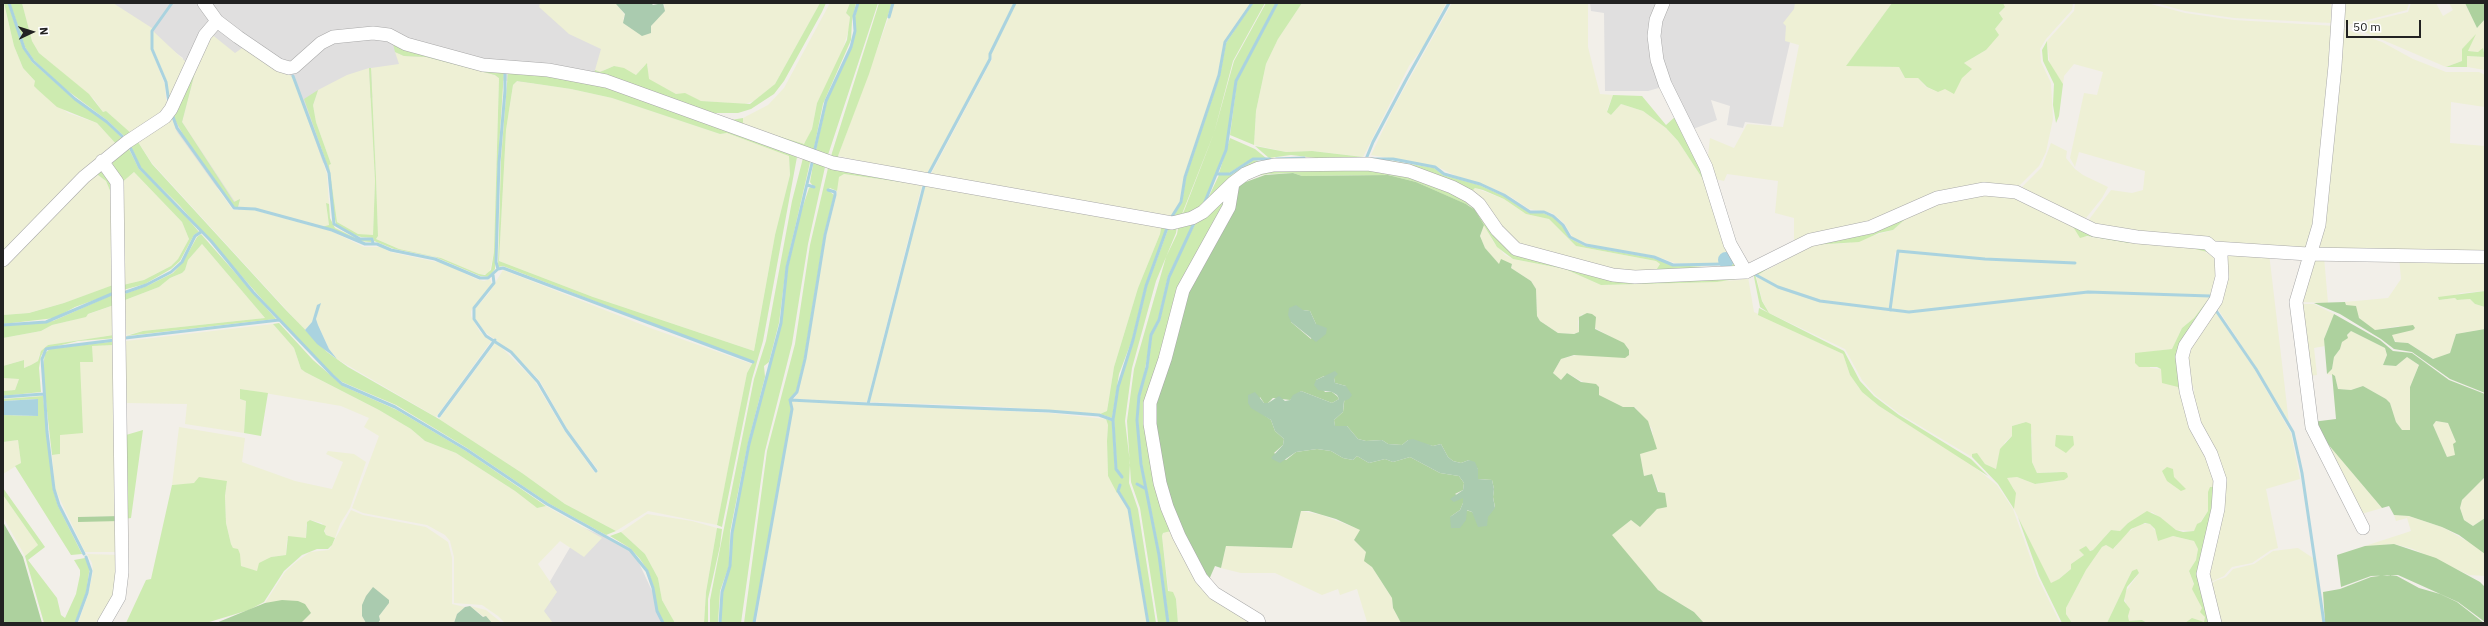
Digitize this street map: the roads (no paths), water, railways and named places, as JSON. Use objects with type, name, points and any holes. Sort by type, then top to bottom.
[{"type":"street","points":[[204,3],[217,21],[279,65],[289,68],[294,67],[321,43],[333,37],[373,33],[389,35],[406,44],[482,65],[548,70],[606,81],[816,157],[1172,223],[1192,218],[1203,212],[1233,182],[1245,174],[1274,165],[1389,166],[1427,177],[1469,196],[1479,204],[1507,241],[1516,249],[1529,254],[1613,275],[1635,277],[1746,272],[1810,240],[1871,227],[1937,198],[1984,189],[2016,192],[2094,230],[2137,237],[2194,240],[2207,243],[2215,248],[2221,255],[2223,263],[2216,300],[2185,346],[2182,357],[2186,391],[2195,425],[2211,454],[2220,480],[2218,509],[2204,574],[2215,623]]},
{"type":"street","points":[[1663,3],[1656,20],[1654,36],[1661,72],[1665,84],[1706,167],[1730,244],[1746,272]]},
{"type":"street","points":[[2339,3],[2325,178],[2318,225],[2308,254],[2296,302],[2312,427],[2363,528]]},
{"type":"street","points":[[3,260],[61,199],[102,161],[127,142],[156,124],[171,109],[205,35],[217,21]]},
{"type":"street","points":[[102,161],[117,182],[122,565],[119,597],[104,623]]},
{"type":"street","points":[[1233,182],[1229,207],[1183,290],[1165,359],[1150,403],[1150,424],[1160,483],[1167,507],[1179,536],[1201,578],[1214,593],[1258,620],[1259,623]]},
{"type":"street","points":[[2215,248],[2308,254],[2485,257]]},
{"type":"water","points":[[1726,252],[1732,254],[1734,260],[1732,266],[1726,268],[1720,266],[1718,260],[1720,254]]},
{"type":"water","points":[[321,303],[316,319],[329,349],[337,359],[317,344],[305,330],[312,322],[317,305]]},
{"type":"water","points":[[38,399],[38,416],[3,415],[3,401]]},
{"type":"waterway","points":[[9,3],[24,48],[33,61],[75,99],[107,122],[125,139]]},
{"type":"waterway","points":[[169,103],[166,82],[152,49],[152,31],[172,3]]},
{"type":"waterway","points":[[814,153],[826,101],[851,47],[855,31],[854,16],[858,3]]},
{"type":"waterway","points":[[889,17],[893,3]]},
{"type":"waterway","points":[[928,175],[990,59],[990,54],[1015,3]]},
{"type":"waterway","points":[[1171,218],[1181,202],[1185,177],[1219,75],[1225,42],[1252,3]]},
{"type":"waterway","points":[[1204,204],[1226,150],[1236,81],[1277,3]]},
{"type":"waterway","points":[[1366,159],[1373,142],[1407,78],[1449,3]]},
{"type":"waterway","points":[[498,269],[496,262],[499,162],[505,91],[505,73]]},
{"type":"waterway","points":[[293,76],[329,173],[334,224],[360,239],[372,239],[373,243]]},
{"type":"waterway","points":[[172,114],[177,128],[234,208],[255,209],[332,230],[365,244],[377,244],[391,250],[435,259],[480,278],[488,278],[498,269],[503,268],[753,362]]},
{"type":"waterway","points":[[129,145],[140,168],[211,241],[253,292],[342,384],[395,407],[467,450],[547,504],[630,550],[647,571],[653,588],[657,611],[663,623]]},
{"type":"waterway","points":[[1276,159],[1304,158]]},
{"type":"waterway","points":[[720,623],[722,592],[730,566],[732,533],[749,444],[781,323],[787,267],[813,159]]},
{"type":"waterway","points":[[1217,174],[1230,174],[1253,159],[1270,159]]},
{"type":"waterway","points":[[1372,159],[1393,159],[1435,167],[1444,174],[1480,184],[1504,195],[1530,212],[1544,212],[1553,216],[1563,225],[1570,237],[1586,245],[1654,257],[1673,265],[1723,264]]},
{"type":"waterway","points":[[807,185],[814,187]]},
{"type":"waterway","points":[[924,186],[868,404],[1049,411],[1099,415],[1113,420]]},
{"type":"waterway","points":[[828,190],[835,192],[835,195],[825,235],[805,359],[797,392],[790,400],[868,404]]},
{"type":"waterway","points":[[1168,623],[1159,555],[1141,464],[1137,420],[1139,396],[1147,367],[1151,335],[1159,320],[1169,277],[1195,221]]},
{"type":"waterway","points":[[1122,477],[1116,469],[1113,420],[1118,387],[1133,340],[1146,286],[1167,228]]},
{"type":"waterway","points":[[126,292],[146,285],[171,272],[182,262],[195,236],[201,232]]},
{"type":"waterway","points":[[1890,310],[1898,251],[1985,259],[2075,263]]},
{"type":"waterway","points":[[493,275],[494,283],[474,308],[474,319],[486,336],[511,352],[538,382],[566,430],[596,471]]},
{"type":"waterway","points":[[1756,275],[1778,287],[1820,301],[1909,312],[2088,292],[2210,296]]},
{"type":"waterway","points":[[3,325],[46,322],[114,293]]},
{"type":"waterway","points":[[2215,309],[2256,369],[2293,432],[2302,473],[2324,623]]},
{"type":"waterway","points":[[125,338],[279,320]]},
{"type":"waterway","points":[[84,554],[59,505],[54,489],[47,432],[42,359],[46,349],[115,340]]},
{"type":"waterway","points":[[439,416],[495,340]]},
{"type":"waterway","points":[[3,397],[43,394]]},
{"type":"waterway","points":[[754,623],[792,409],[790,400]]},
{"type":"waterway","points":[[1137,484],[1146,489]]},
{"type":"waterway","points":[[1120,485],[1118,491],[1129,509],[1148,623]]},
{"type":"waterway","points":[[76,623],[87,593],[91,571],[86,557]]}]
